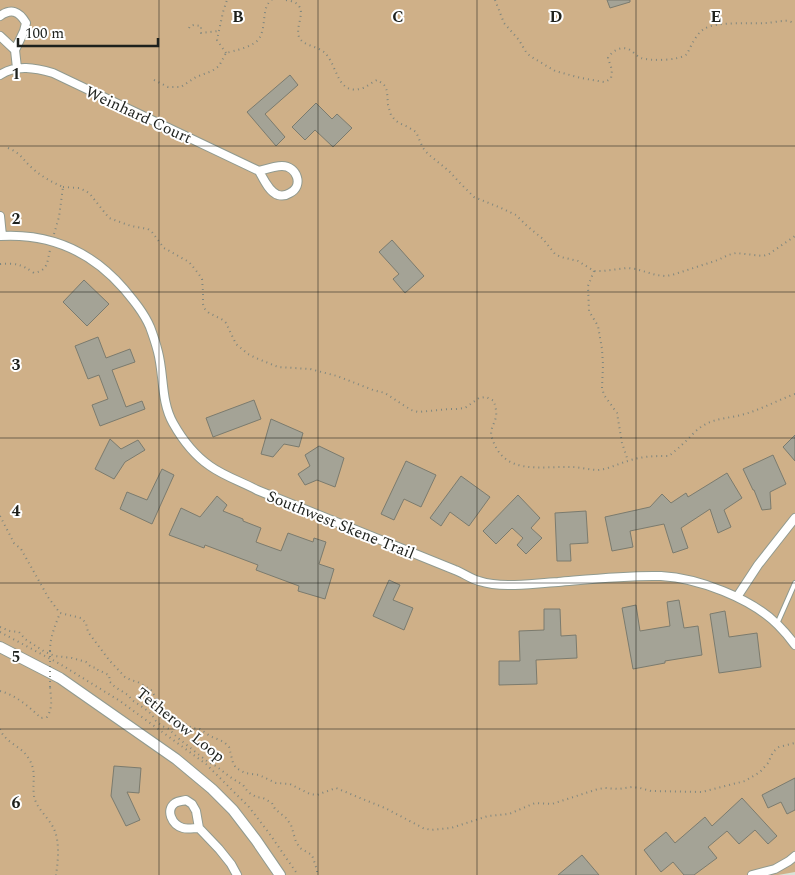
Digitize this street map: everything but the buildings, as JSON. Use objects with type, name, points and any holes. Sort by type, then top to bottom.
[{"type":"street","points":[[0,16],[6,11],[13,11],[23,18],[26,23],[15,50],[17,68]]},
{"type":"street","points":[[0,36],[15,50]]},
{"type":"street","name":"Weinhard Court","points":[[0,75],[17,68],[40,69],[53,73],[259,171]]},
{"type":"street","points":[[281,166],[289,167],[298,178],[298,185],[294,191],[286,195],[278,195],[271,190],[259,171],[281,166]]},
{"type":"street","points":[[0,216],[1,236]]},
{"type":"street","name":"Southwest Skene Trail","points":[[1,236],[27,236],[68,246],[88,256],[106,271],[129,295],[141,310],[150,328],[158,354],[166,402],[172,421],[195,454],[210,466],[229,476],[257,490],[479,581],[505,585],[661,576],[684,579],[710,586],[737,597],[758,610],[777,624],[795,645]]},
{"type":"street","points":[[737,597],[758,565],[795,518]]},
{"type":"street","points":[[0,647],[60,678],[176,759],[212,788],[233,810],[280,875]]},
{"type":"street","points":[[199,828],[219,849],[237,875]]},
{"type":"street","points":[[752,875],[775,869],[795,856]]},
{"type":"lane","points":[[777,624],[795,583]]},
{"type":"path","points":[[226,53],[216,40],[222,12],[227,0]]},
{"type":"path","points":[[154,80],[168,87],[181,87],[219,66],[226,53],[256,42],[263,31],[268,2],[272,0]]},
{"type":"path","points":[[286,0],[296,3],[300,8],[301,16],[298,34],[300,39],[304,43],[323,51],[339,80],[346,87],[358,89],[366,87],[377,80],[382,83],[387,91],[391,116],[416,132],[423,148],[428,154],[449,171],[474,197],[516,215],[543,239],[555,254],[561,257],[578,261],[594,271],[627,268],[665,276],[736,253],[763,256],[795,236]]},
{"type":"path","points":[[495,0],[504,23],[530,56],[555,71],[604,82],[611,78],[612,74],[608,58],[610,54],[622,48],[628,49],[641,58],[654,60],[678,59],[687,54],[704,28],[736,23],[784,21],[795,24]]},
{"type":"path","points":[[189,28],[190,26],[198,25],[202,26],[201,33],[218,31]]},
{"type":"path","points":[[8,148],[16,151],[30,167],[45,178],[63,187],[79,188],[86,191],[109,218],[131,226],[148,229],[164,248],[189,262],[202,279],[205,309],[226,323],[236,344],[248,354],[278,367],[310,369],[337,376],[390,396],[411,410],[418,412],[465,408],[479,398],[490,398],[494,401],[496,409],[491,437],[504,458],[512,464],[540,468],[572,467],[598,470],[646,456],[669,456],[694,432],[705,425],[756,410],[795,394]]},
{"type":"path","points":[[0,264],[12,263],[22,265],[34,273],[44,269],[59,217],[63,187]]},
{"type":"path","points":[[594,271],[588,286],[589,311],[598,326],[602,349],[602,388],[604,395],[617,413],[622,442],[628,461]]},
{"type":"path","points":[[0,516],[14,543],[20,549],[48,597],[60,613],[81,618],[86,623],[88,632],[109,660],[125,677],[151,690],[165,712],[192,728],[200,729],[224,742],[229,747],[230,757],[236,768],[259,775],[276,783],[290,784],[310,794],[322,794],[336,788],[385,808],[423,828],[431,830],[451,828],[488,816],[509,814],[535,803],[552,804],[605,788],[619,789],[632,787],[651,791],[692,792],[711,790],[745,781],[760,772],[768,763],[773,752],[779,747],[795,744]]},
{"type":"path","points":[[0,692],[7,693],[22,702],[41,718],[47,717],[50,712],[51,703],[50,641],[60,613]]},
{"type":"path","name":"Tetherow Loop","points":[[0,626],[19,632],[25,639],[45,652],[55,656],[86,662],[91,667],[107,674],[110,682],[115,687],[148,711],[162,726],[169,729],[208,762],[243,785],[248,792],[269,801],[290,824],[300,848],[312,855],[317,875]]},
{"type":"path","points":[[0,729],[2,734],[29,758],[35,771],[35,801],[54,830],[56,837],[58,858],[56,875]]},
{"type":"shaded area","points":[[0,0],[795,0],[795,872],[778,875],[0,875]]}]
